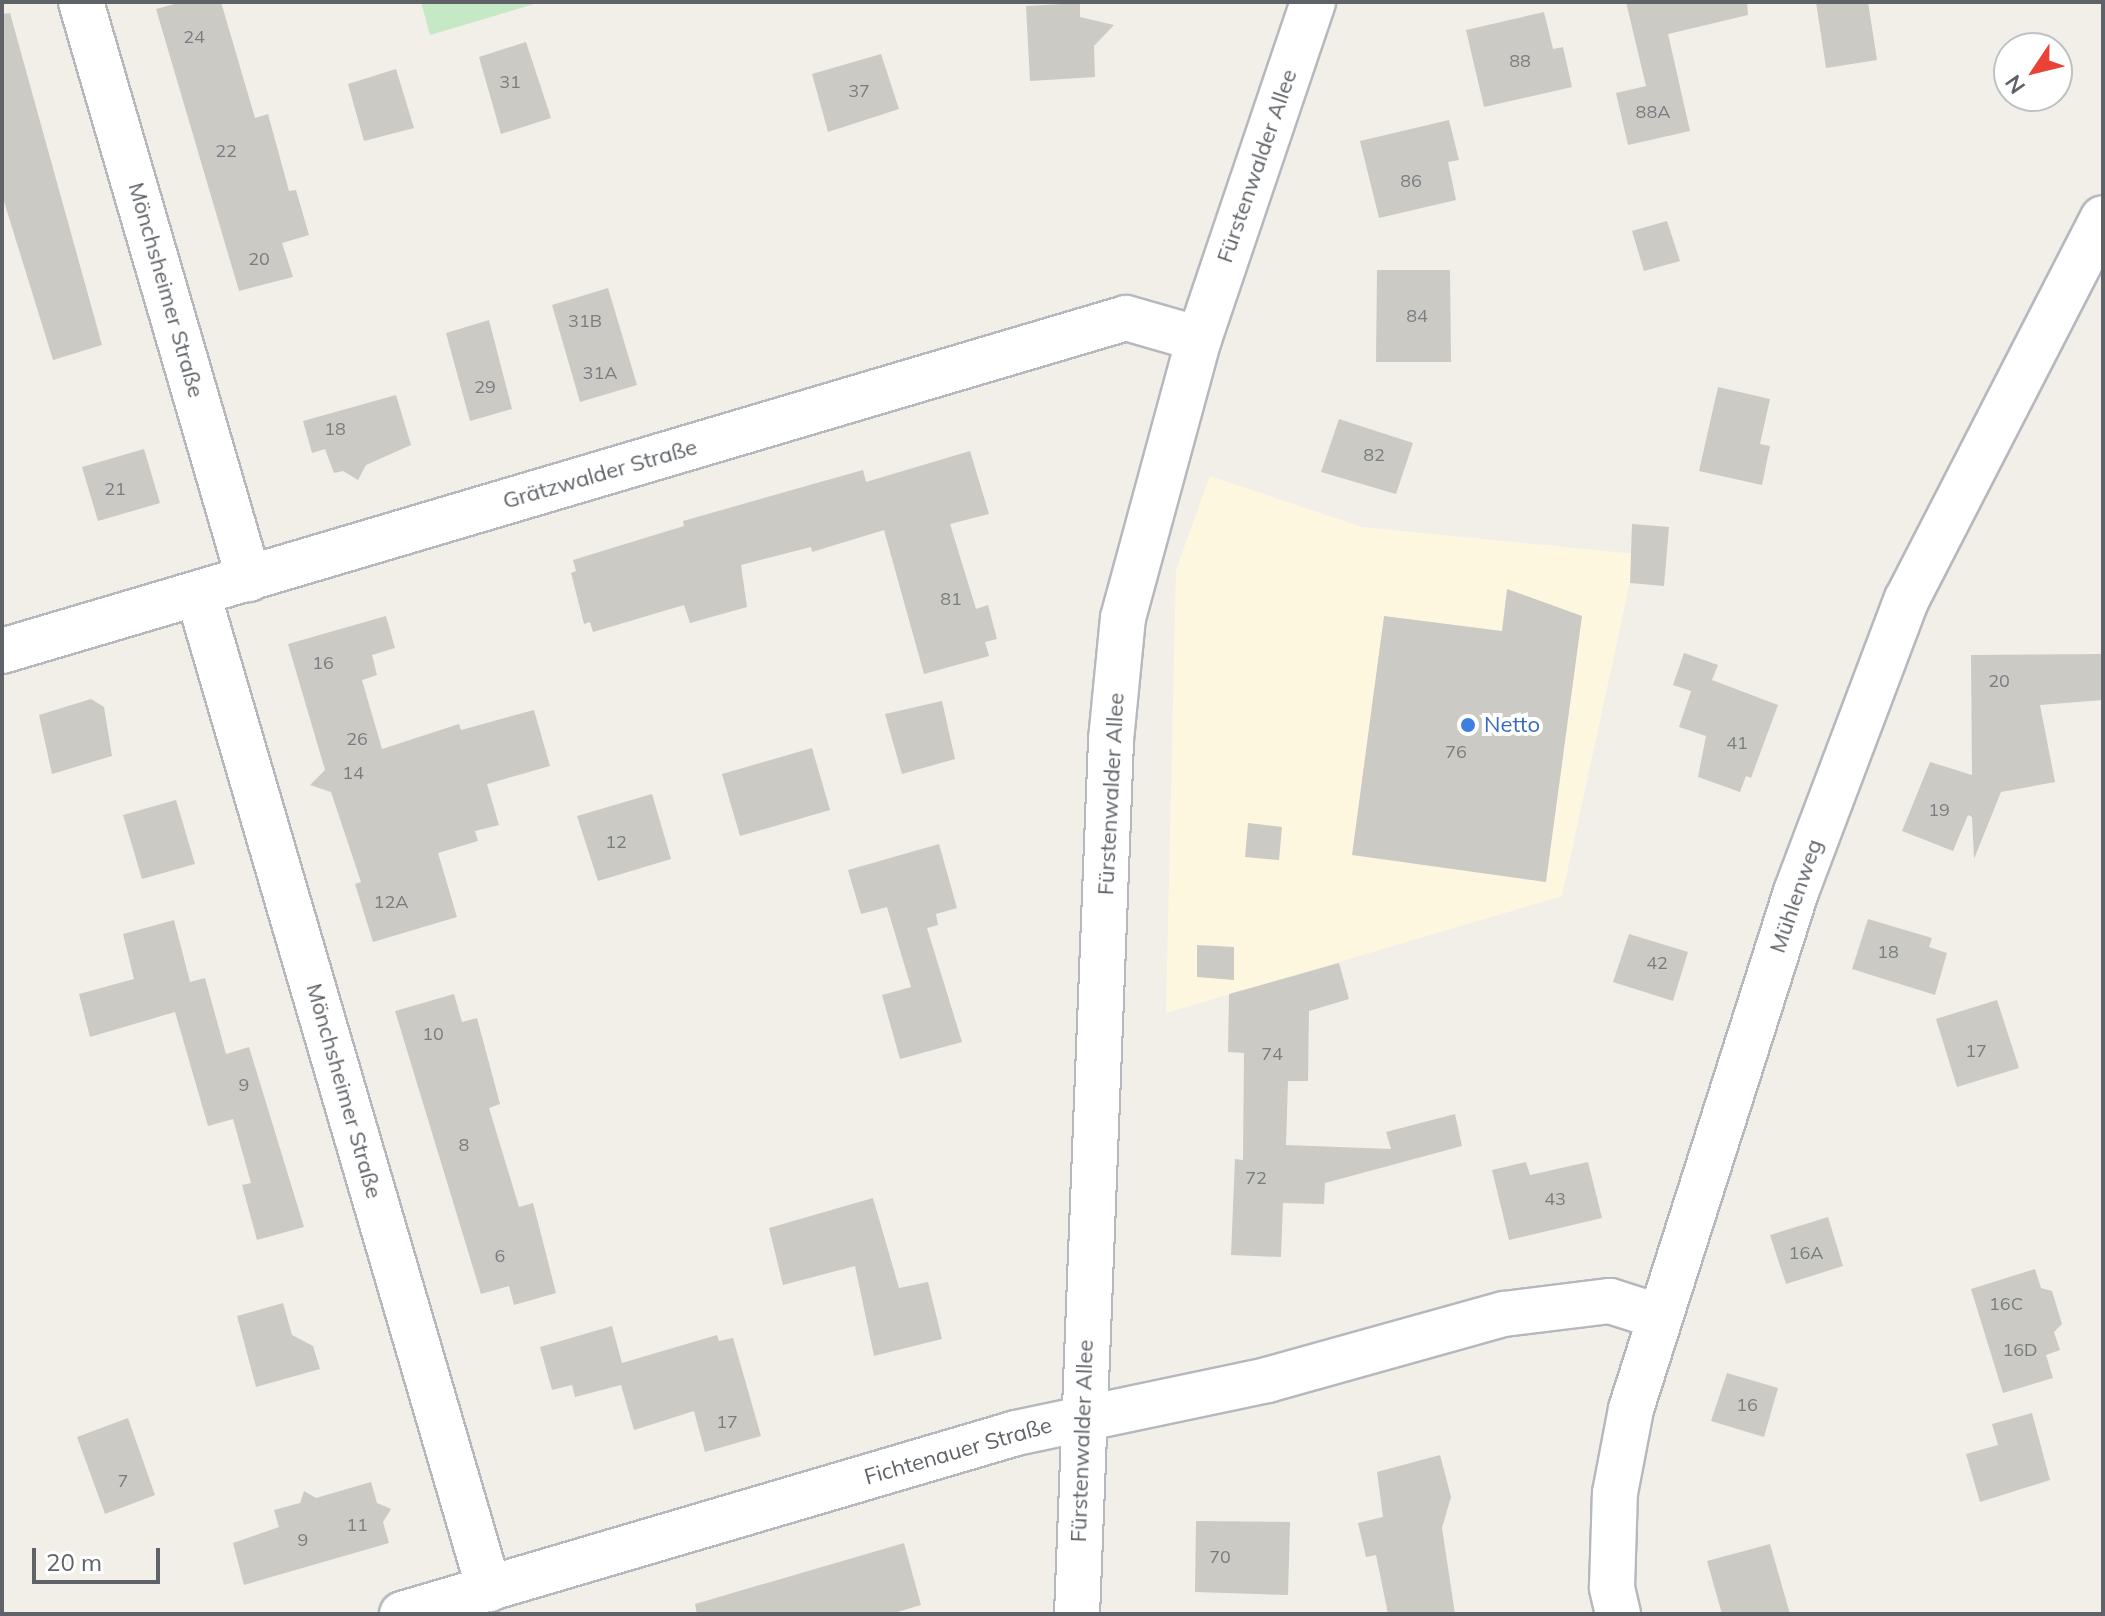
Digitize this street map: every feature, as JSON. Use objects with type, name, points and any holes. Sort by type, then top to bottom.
[{"type":"street","name":"Mönchsheimer Straße","points":[[81,2],[249,579]]},
{"type":"street","name":"Fürstenwalder Allee","points":[[1077,1614],[1082,1417],[1111,740],[1123,618],[1199,339],[1313,2]]},
{"type":"street","name":"Mühlenweg","points":[[1618,1614],[1612,1587],[1615,1493],[1631,1409],[1796,892],[1907,599],[2103,218]]},
{"type":"street","name":"Grätzwalder Straße","points":[[2,651],[1126,318],[1199,339]]},
{"type":"street","name":"Mönchsheimer Straße","points":[[198,594],[489,1589]]},
{"type":"street","name":"Fichtenauer Straße","points":[[402,1614],[1082,1417],[1267,1380],[1504,1314],[1610,1301],[1660,1317]]},
{"type":"shaded area","points":[[1210,476],[1362,527],[1636,554],[1562,896],[1166,1013],[1176,570]]},
{"type":"green space","points":[[421,2],[541,2],[430,35]]},
{"type":"building","points":[[182,2],[221,2],[255,118],[268,114],[289,191],[296,190],[309,235],[282,243],[293,277],[239,291],[156,9]]},
{"type":"building","points":[[1626,2],[1747,2],[1748,15],[1668,34],[1690,131],[1628,145],[1616,93],[1646,86]]},
{"type":"building","points":[[1816,2],[1868,2],[1877,60],[1826,68]]},
{"type":"building","points":[[1080,3],[1080,17],[1114,25],[1094,46],[1095,77],[1030,81],[1026,6]]},
{"type":"building","points":[[1544,12],[1553,49],[1563,47],[1572,87],[1484,107],[1466,30]]},
{"type":"building","points":[[10,13],[102,345],[53,360],[2,195],[2,14]]},
{"type":"building","points":[[526,42],[551,118],[501,134],[479,57]]},
{"type":"building","points":[[881,54],[899,109],[828,132],[812,74]]},
{"type":"building","points":[[396,69],[414,128],[364,141],[348,84]]},
{"type":"building","points":[[1449,120],[1459,160],[1448,162],[1456,200],[1379,218],[1360,141]]},
{"type":"building","points":[[1667,221],[1680,261],[1644,271],[1632,231]]},
{"type":"building","points":[[1377,270],[1450,270],[1451,362],[1376,362]]},
{"type":"building","points":[[608,288],[637,385],[580,402],[552,305]]},
{"type":"building","points":[[489,320],[512,409],[470,421],[446,333]]},
{"type":"building","points":[[1718,387],[1770,399],[1760,444],[1770,446],[1762,485],[1699,471]]},
{"type":"building","points":[[396,395],[411,445],[366,465],[358,480],[343,471],[334,473],[325,449],[312,453],[303,421]]},
{"type":"building","points":[[1339,419],[1413,443],[1396,494],[1321,472]]},
{"type":"building","points":[[144,449],[160,503],[98,521],[82,467]]},
{"type":"building","points":[[970,451],[989,514],[950,524],[976,609],[988,605],[997,639],[985,642],[989,656],[924,674],[884,530],[812,552],[811,547],[741,565],[747,607],[690,623],[684,605],[593,632],[590,622],[584,624],[571,573],[576,571],[573,560],[684,526],[683,521],[863,470],[866,482]]},
{"type":"building","points":[[1632,524],[1669,527],[1664,586],[1630,583]]},
{"type":"building","name":"Netto","points":[[1507,589],[1582,616],[1546,882],[1352,855],[1384,616],[1502,631]]},
{"type":"building","points":[[386,616],[395,648],[372,655],[377,675],[362,680],[382,749],[459,724],[461,730],[534,710],[550,766],[487,784],[499,825],[475,831],[478,841],[438,853],[457,917],[373,942],[355,884],[361,882],[331,792],[310,785],[325,770],[288,644]]},
{"type":"building","points":[[1684,653],[1718,665],[1712,680],[1778,705],[1751,778],[1746,776],[1740,792],[1698,777],[1706,736],[1679,727],[1691,691],[1673,685]]},
{"type":"building","points":[[2103,654],[2103,700],[2040,705],[2055,782],[2001,792],[1974,859],[1972,817],[1968,815],[1953,851],[1902,831],[1930,762],[1972,775],[1971,655]]},
{"type":"building","points":[[91,699],[104,707],[112,756],[52,774],[39,715]]},
{"type":"building","points":[[942,701],[955,759],[902,774],[885,714]]},
{"type":"building","points":[[812,748],[830,810],[740,836],[722,774]]},
{"type":"building","points":[[652,794],[671,859],[598,881],[577,816]]},
{"type":"building","points":[[176,800],[195,864],[142,879],[123,815]]},
{"type":"building","points":[[1248,823],[1282,827],[1279,860],[1245,857]]},
{"type":"building","points":[[939,844],[957,908],[936,914],[938,925],[927,928],[962,1042],[900,1059],[882,995],[911,987],[887,907],[861,914],[848,870]]},
{"type":"building","points":[[1868,919],[1932,938],[1929,947],[1947,953],[1935,995],[1852,969]]},
{"type":"building","points":[[174,920],[190,982],[205,978],[226,1054],[249,1047],[304,1227],[257,1240],[242,1185],[251,1183],[233,1119],[208,1126],[175,1012],[90,1037],[79,994],[134,979],[123,934]]},
{"type":"building","points":[[1629,934],[1688,952],[1673,1001],[1613,982]]},
{"type":"building","points":[[1197,945],[1234,947],[1234,980],[1197,977]]},
{"type":"building","points":[[1339,963],[1349,999],[1309,1011],[1308,1081],[1288,1081],[1286,1145],[1391,1149],[1386,1132],[1455,1114],[1462,1146],[1325,1183],[1324,1204],[1283,1203],[1281,1257],[1231,1255],[1235,1159],[1243,1160],[1244,1053],[1228,1052],[1229,994]]},
{"type":"building","points":[[454,994],[462,1022],[477,1018],[500,1104],[489,1108],[519,1207],[533,1203],[556,1293],[514,1305],[509,1286],[481,1294],[395,1011]]},
{"type":"building","points":[[1997,1000],[2019,1068],[1957,1087],[1936,1019]]},
{"type":"building","points":[[1526,1162],[1530,1175],[1588,1162],[1602,1218],[1509,1240],[1492,1170]]},
{"type":"building","points":[[873,1198],[899,1288],[928,1282],[942,1339],[874,1356],[855,1266],[783,1285],[769,1228]]},
{"type":"building","points":[[1828,1217],[1843,1266],[1786,1284],[1770,1235]]},
{"type":"building","points":[[2035,1269],[2041,1288],[2052,1291],[2062,1324],[2054,1332],[2060,1350],[2046,1355],[2053,1378],[2003,1393],[1971,1289]]},
{"type":"building","points":[[283,1303],[292,1335],[313,1346],[320,1369],[256,1387],[237,1316]]},
{"type":"building","points":[[612,1326],[622,1363],[717,1335],[719,1341],[733,1338],[761,1436],[705,1452],[694,1411],[634,1430],[621,1385],[575,1397],[572,1385],[552,1390],[540,1347]]},
{"type":"building","points":[[1727,1373],[1778,1388],[1764,1437],[1711,1421]]},
{"type":"building","points":[[2032,1413],[2050,1480],[1980,1502],[1966,1454],[1998,1445],[1992,1424]]},
{"type":"building","points":[[128,1418],[155,1495],[105,1514],[77,1437]]},
{"type":"building","points":[[1440,1455],[1451,1497],[1442,1528],[1455,1614],[1388,1614],[1376,1555],[1366,1557],[1358,1523],[1383,1517],[1377,1472]]},
{"type":"building","points":[[371,1482],[377,1503],[391,1509],[383,1522],[389,1543],[244,1585],[233,1543],[279,1527],[274,1510],[300,1503],[304,1491],[316,1498]]},
{"type":"building","points":[[1196,1521],[1290,1522],[1288,1595],[1195,1592]]},
{"type":"building","points":[[904,1543],[921,1605],[891,1614],[697,1614],[695,1604]]},
{"type":"building","points":[[1770,1544],[1790,1614],[1722,1614],[1707,1561]]},
{"type":"place","name":"Netto","points":[[1468,725]]}]
